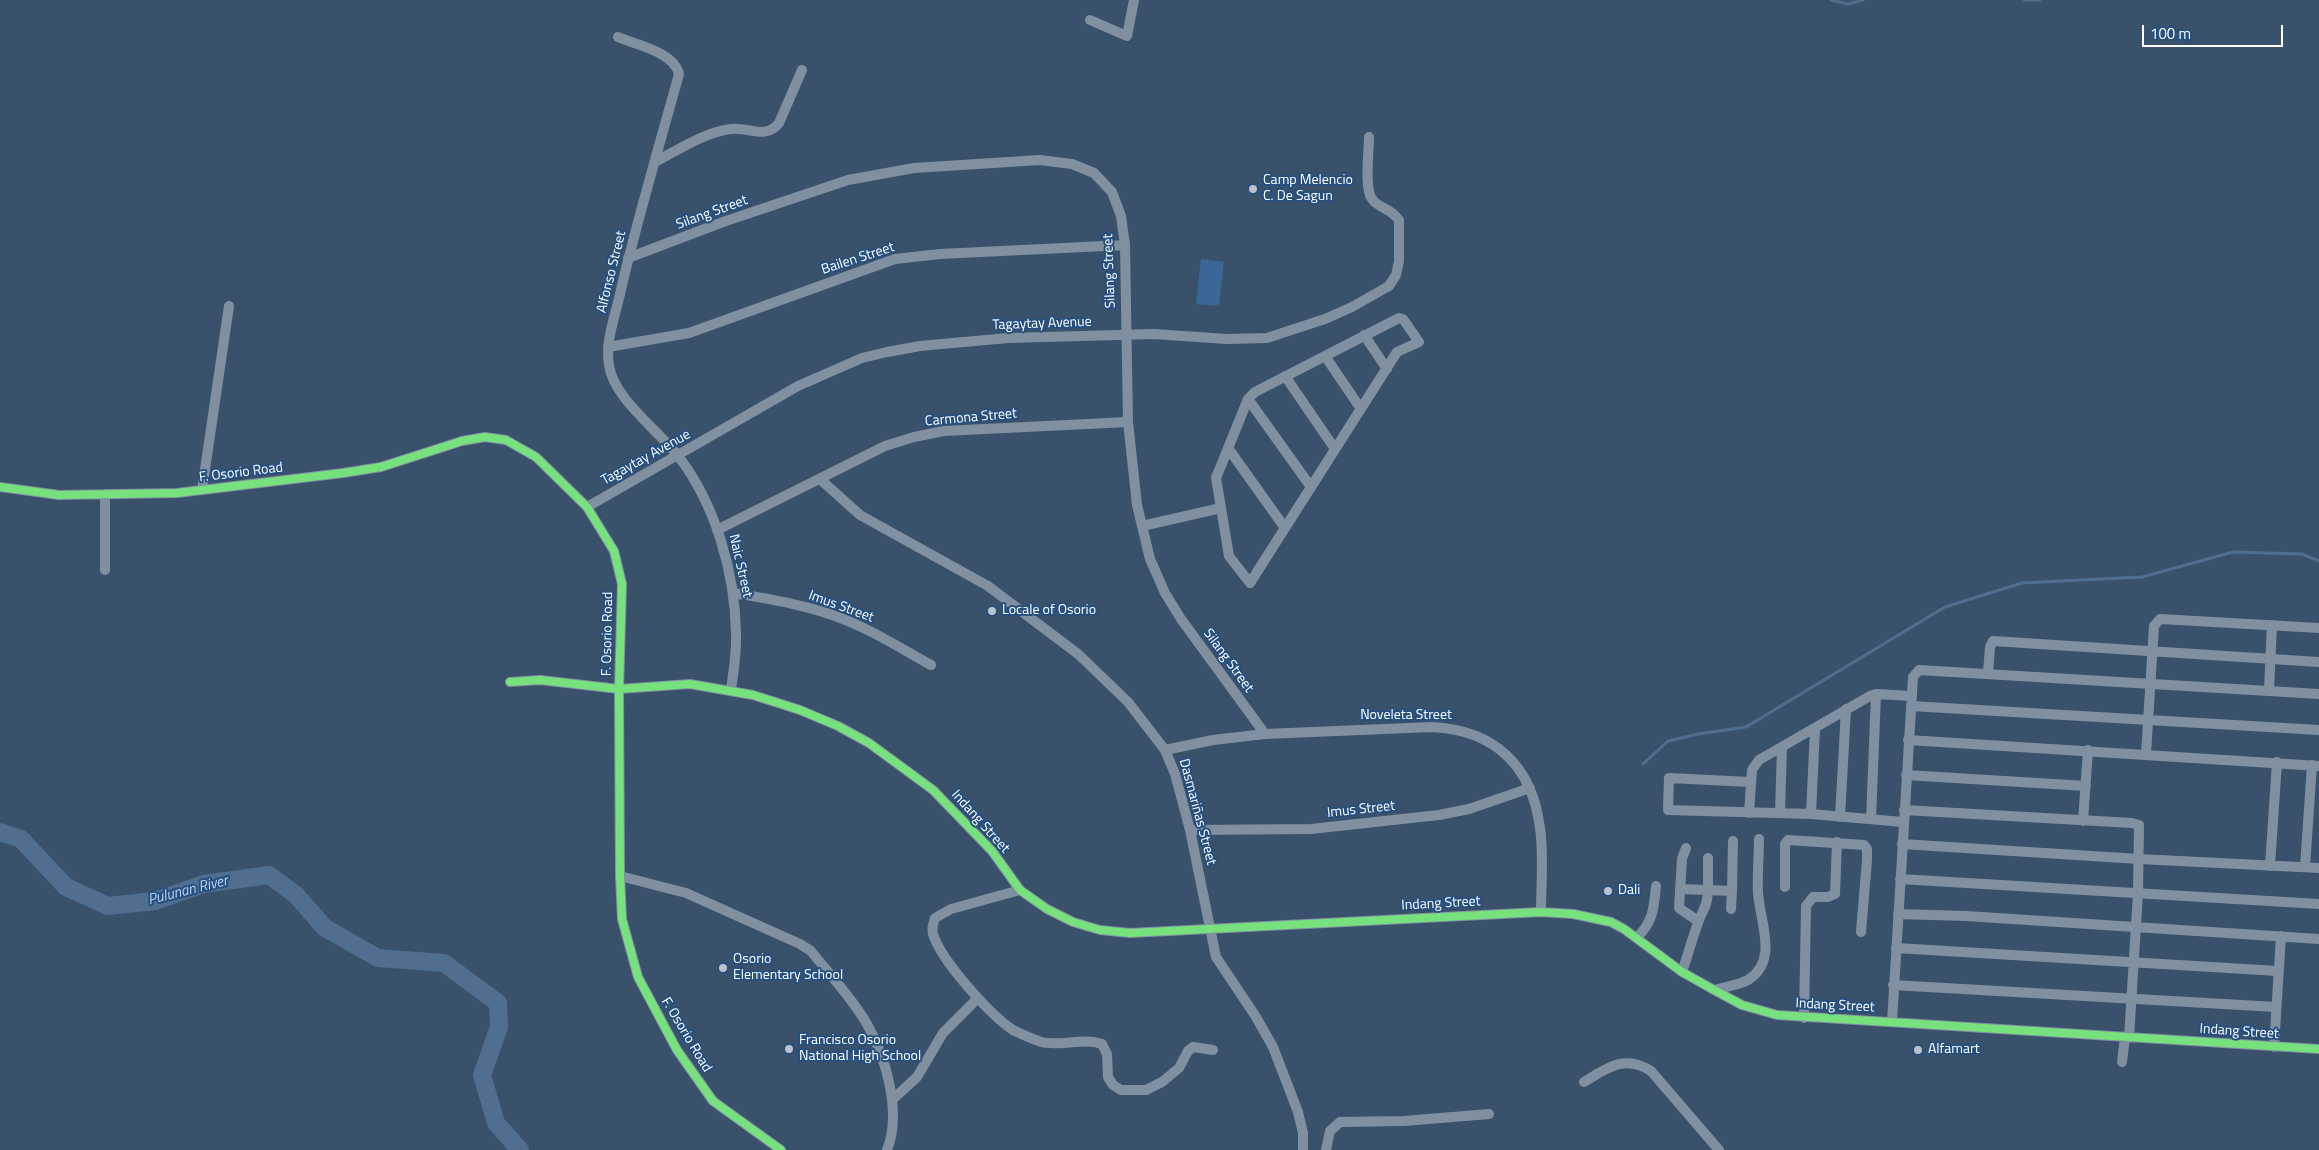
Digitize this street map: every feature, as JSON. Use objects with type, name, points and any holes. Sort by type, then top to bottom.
[{"type":"street","points":[[1090,20],[1127,36],[1134,0]]},
{"type":"street","name":"Alfonso Street","points":[[618,38],[667,57],[677,66],[679,74],[628,258],[608,347],[610,372],[620,391],[678,456]]},
{"type":"street","points":[[655,162],[718,131],[733,129],[765,133],[773,130],[802,70]]},
{"type":"street","name":"Tagaytay Avenue","points":[[587,507],[798,386],[862,358],[920,346],[1008,338],[1188,335],[1227,339],[1266,338],[1325,319],[1352,307],[1388,286],[1396,275],[1399,261],[1399,220],[1389,208],[1378,205],[1370,198],[1368,184],[1369,137]]},
{"type":"street","name":"Silang Street","points":[[628,258],[723,222],[848,180],[914,168],[1040,160],[1072,164],[1094,173],[1112,192],[1121,216],[1125,245],[1128,422],[1137,505],[1150,559],[1165,593],[1181,619],[1264,734]]},
{"type":"street","name":"Bailen Street","points":[[608,347],[660,340],[689,333],[895,260],[940,254],[1125,245]]},
{"type":"street","points":[[202,490],[229,306]]},
{"type":"street","points":[[1399,318],[1403,319],[1419,342],[1398,352],[1386,369],[1250,582],[1228,556],[1216,478],[1248,399],[1255,392],[1325,356],[1399,318]]},
{"type":"street","points":[[1364,335],[1386,369]]},
{"type":"street","points":[[1325,356],[1361,409]]},
{"type":"street","points":[[1285,376],[1335,449]]},
{"type":"street","points":[[1248,399],[1310,487]]},
{"type":"street","name":"Carmona Street","points":[[718,530],[885,446],[914,437],[944,431],[1128,422]]},
{"type":"street","name":"F. Osorio Road","points":[[0,487],[58,495],[177,493],[371,468],[462,441],[485,438],[506,440],[536,457],[587,507],[614,551],[622,584],[619,689],[620,876],[622,919],[638,977],[677,1050],[713,1101],[781,1150]]},
{"type":"street","points":[[1228,448],[1285,528]]},
{"type":"street","name":"Naic Street","points":[[678,456],[697,485],[718,530],[734,593],[737,636],[731,691]]},
{"type":"street","name":"Dasmariñas Street","points":[[820,480],[860,515],[988,586],[1078,654],[1128,702],[1165,750],[1175,774],[1190,830],[1217,960],[1256,1017],[1273,1047],[1298,1112],[1303,1133],[1303,1150]]},
{"type":"street","points":[[105,494],[105,570]]},
{"type":"street","points":[[1142,526],[1221,508]]},
{"type":"street","name":"Imus Street","points":[[734,593],[783,601],[835,616],[869,631],[931,665]]},
{"type":"street","points":[[2146,754],[2154,626],[2160,619],[2319,628]]},
{"type":"street","points":[[2269,690],[2272,625]]},
{"type":"street","points":[[1988,673],[1990,646],[1993,641],[2319,662]]},
{"type":"street","points":[[1892,1022],[1908,740],[1914,677],[1919,670],[2319,694]]},
{"type":"street","name":"Indang Street","points":[[510,682],[540,680],[619,689],[690,684],[752,695],[800,710],[838,726],[869,743],[934,790],[992,851],[1020,890],[1047,909],[1073,922],[1100,930],[1130,934],[1541,912],[1594,918],[1624,929],[1682,972],[1742,1006],[1777,1015],[2319,1049]]},
{"type":"street","points":[[1871,820],[1876,694]]},
{"type":"street","points":[[1749,812],[1750,782],[1754,764],[1846,709],[1876,694],[1912,701],[2319,730]]},
{"type":"street","points":[[1840,817],[1846,709]]},
{"type":"street","name":"Noveleta Street","points":[[1165,750],[1213,740],[1264,734],[1432,727],[1456,728],[1474,734],[1493,743],[1513,762],[1530,788],[1540,829],[1541,912]]},
{"type":"street","points":[[1811,814],[1815,729]]},
{"type":"street","points":[[1908,740],[2316,766],[2305,867]]},
{"type":"street","points":[[1780,813],[1782,747]]},
{"type":"street","points":[[2083,820],[2088,750]]},
{"type":"street","points":[[2270,866],[2276,762]]},
{"type":"street","points":[[1906,775],[2086,786]]},
{"type":"street","points":[[1750,782],[1669,778],[1668,810],[1811,814],[1903,822]]},
{"type":"street","name":"Imus Street","points":[[1190,830],[1311,829],[1439,815],[1470,809],[1530,788]]},
{"type":"street","points":[[1904,810],[2083,820],[2137,824],[2140,827],[2132,998],[2122,1062]]},
{"type":"street","points":[[1714,990],[1746,980],[1761,966],[1765,959],[1766,948],[1758,893],[1759,839]]},
{"type":"street","points":[[1731,909],[1733,841]]},
{"type":"street","points":[[1785,887],[1785,841],[1838,842],[1864,845],[1867,849],[1861,932]]},
{"type":"street","points":[[1804,1018],[1806,906],[1813,897],[1828,897],[1834,894],[1838,842]]},
{"type":"street","points":[[1902,844],[2319,868]]},
{"type":"street","points":[[1686,848],[1682,859],[1680,908],[1698,921]]},
{"type":"street","points":[[1682,972],[1692,946],[1698,921],[1705,910],[1708,890],[1708,858]]},
{"type":"street","points":[[620,876],[686,893],[800,944],[811,951],[867,1024],[888,1074],[893,1114],[887,1150]]},
{"type":"street","points":[[1900,879],[2319,904]]},
{"type":"street","points":[[1636,938],[1646,929],[1652,916],[1656,886]]},
{"type":"street","points":[[1680,889],[1732,891]]},
{"type":"street","points":[[1020,890],[951,908],[935,918],[932,928],[933,936],[950,967],[978,998],[1013,1030],[1043,1042],[1094,1041],[1102,1044],[1108,1054],[1108,1077],[1112,1085],[1121,1090],[1146,1090],[1162,1082],[1179,1068],[1188,1051],[1193,1047],[1213,1050]]},
{"type":"street","points":[[1898,914],[1966,916],[2319,939]]},
{"type":"street","points":[[2274,1047],[2281,936]]},
{"type":"street","points":[[1896,948],[2278,971]]},
{"type":"street","points":[[1893,985],[2276,1007]]},
{"type":"street","points":[[892,1100],[917,1077],[942,1033],[978,998]]},
{"type":"street","points":[[1584,1082],[1609,1066],[1624,1062],[1641,1064],[1650,1071],[1720,1150]]},
{"type":"street","points":[[1326,1150],[1330,1131],[1340,1122],[1404,1121],[1489,1114]]},
{"type":"shaded area","points":[[1201,259],[1224,262],[1219,306],[1196,304]]},
{"type":"waterway","points":[[1831,0],[1848,4],[1863,0]]},
{"type":"waterway","points":[[2024,0],[2040,0]]},
{"type":"waterway","points":[[1643,764],[1668,741],[1698,734],[1746,727],[1945,607],[2022,583],[2142,577],[2233,552],[2302,554],[2319,561]]},
{"type":"waterway","name":"Pulunan River","points":[[0,832],[21,839],[66,887],[108,906],[155,901],[204,884],[269,875],[296,895],[325,928],[378,958],[444,963],[498,1003],[499,1027],[482,1075],[496,1123],[520,1150]]},
{"type":"cycle path","points":[[0,487],[59,495],[177,493],[381,467],[462,441],[485,437],[506,440],[536,457],[587,507],[614,551],[622,584],[619,689],[620,876],[622,919],[638,977],[677,1050],[713,1101],[781,1150]]},
{"type":"cycle path","points":[[510,682],[540,680],[619,689],[690,684],[753,695],[800,710],[838,726],[869,743],[933,790],[992,851],[1020,890],[1047,909],[1073,922],[1100,930],[1130,933],[1541,912],[1573,914],[1611,922],[1624,929],[1682,972],[1714,990],[1742,1005],[1777,1015],[2319,1049]]},
{"type":"place","name":"Camp Melencio C. De Sagun","points":[[1253,189]]},
{"type":"place","name":"Locale of Osorio","points":[[992,611]]},
{"type":"place","name":"Dali","points":[[1608,891]]},
{"type":"place","name":"Osorio Elementary School","points":[[723,968]]},
{"type":"place","name":"Francisco Osorio National High School","points":[[789,1049]]},
{"type":"place","name":"Alfamart","points":[[1918,1050]]}]
